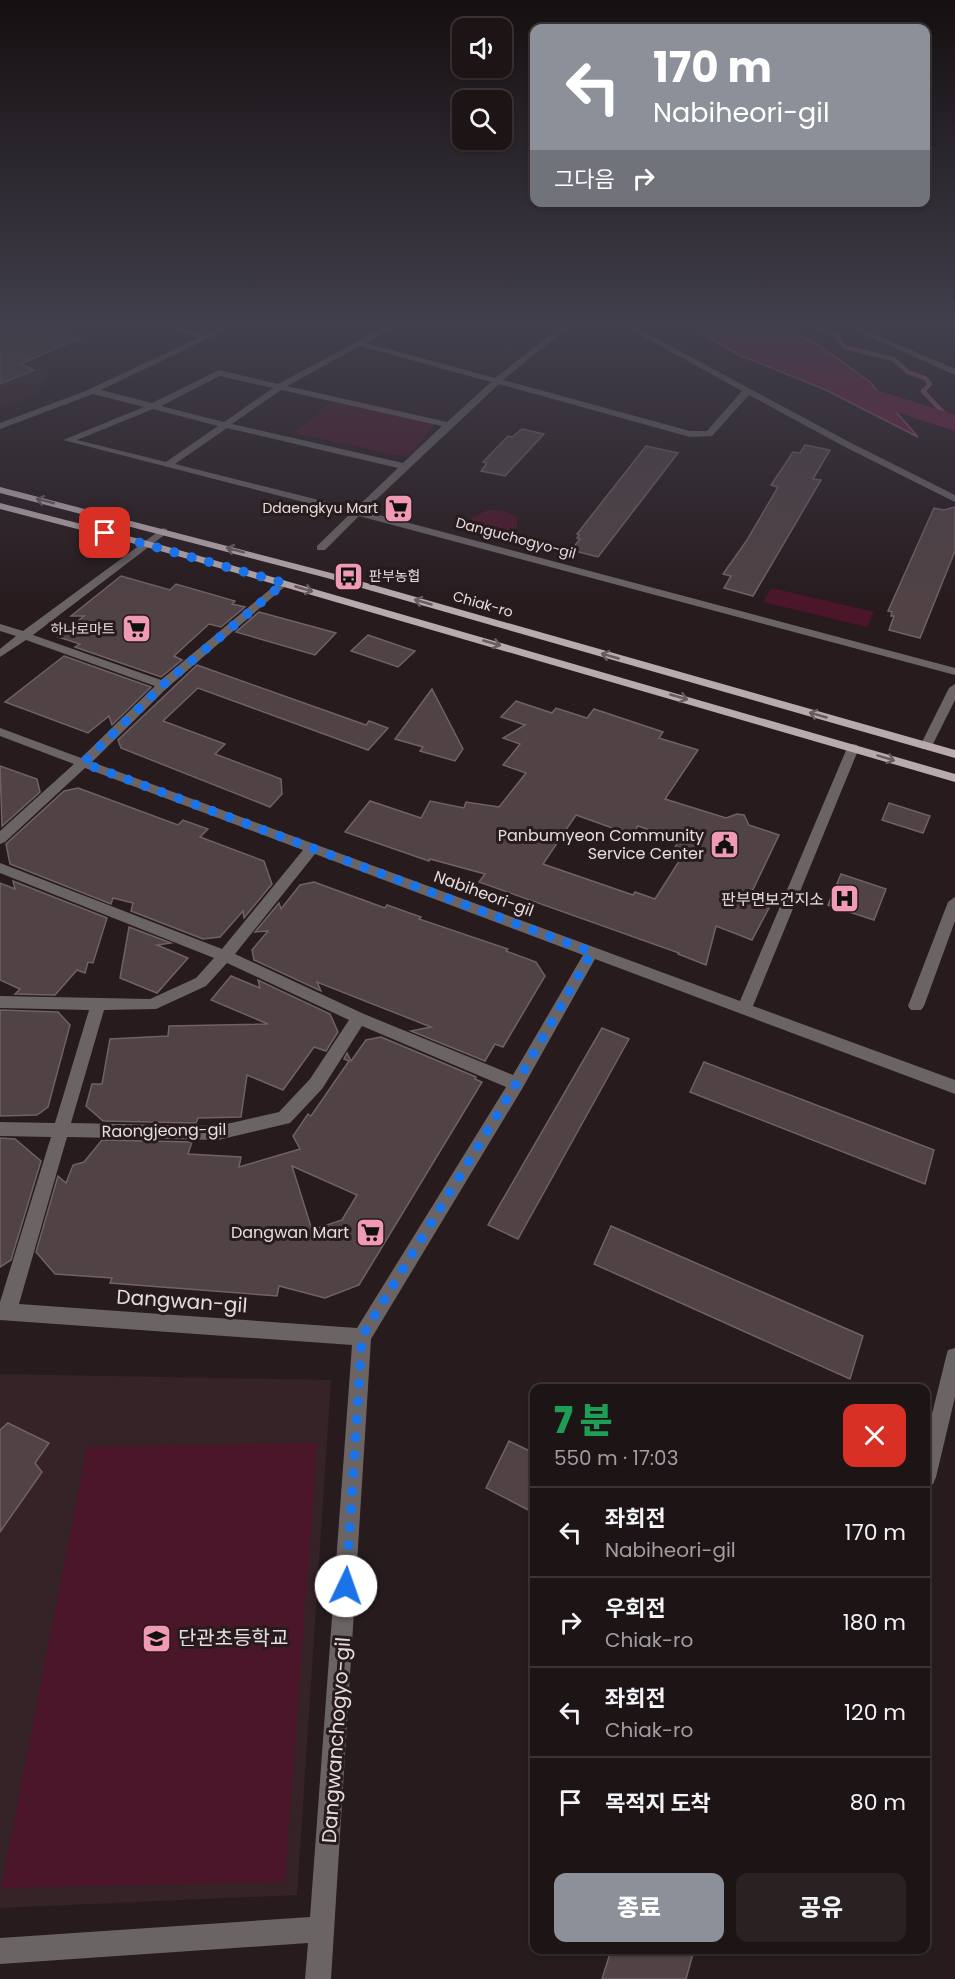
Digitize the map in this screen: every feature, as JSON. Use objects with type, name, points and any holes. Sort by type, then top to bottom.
[{"type":"main road","name":"Chiak-ro","points":[[0,490],[331,576],[955,754]]},
{"type":"main road","points":[[0,506],[284,583],[955,778]]},
{"type":"street","points":[[0,426],[20,419]]},
{"type":"street","points":[[0,435],[30,419]]},
{"type":"street","name":"Danguchogyo-gil","points":[[120,419],[68,440],[358,512],[955,672]]},
{"type":"street","points":[[202,419],[404,466]]},
{"type":"street","points":[[168,465],[234,419]]},
{"type":"street","points":[[425,419],[450,425]]},
{"type":"street","points":[[321,548],[404,466],[456,419]]},
{"type":"street","points":[[636,419],[690,434],[709,434],[722,419]]},
{"type":"street","points":[[803,419],[955,500]]},
{"type":"street","points":[[0,654],[163,531]]},
{"type":"street","points":[[0,839],[163,685],[284,583]]},
{"type":"street","points":[[0,627],[163,685]]},
{"type":"street","points":[[926,746],[955,688]]},
{"type":"street","name":"Nabiheori-gil","points":[[0,732],[955,1087]]},
{"type":"street","points":[[744,1009],[853,748]]},
{"type":"street","points":[[0,1002],[151,1005],[201,982],[225,956],[312,848]]},
{"type":"street","points":[[0,868],[225,956],[360,1018],[516,1084]]},
{"type":"street","points":[[915,1006],[955,902]]},
{"type":"street","name":"Dangwanchogyo-gil","points":[[318,1979],[362,1336],[516,1084],[592,952]]},
{"type":"street","points":[[4,1311],[62,1130],[98,1004]]},
{"type":"street","name":"Raongjeong-gil","points":[[0,1129],[218,1133],[284,1118],[316,1084],[360,1018]]},
{"type":"street","name":"Dangwan-gil","points":[[4,1311],[362,1336]]},
{"type":"street","points":[[930,1461],[955,1358]]},
{"type":"street","points":[[0,1951],[322,1929]]},
{"type":"shaded area","points":[[310,419],[419,419],[432,422],[434,425],[410,454],[400,456],[294,433]]},
{"type":"shaded area","points":[[883,419],[903,419],[918,437]]},
{"type":"shaded area","points":[[486,511],[505,511],[517,518],[517,528],[499,535],[492,535],[479,532],[474,528],[471,522],[473,517]]},
{"type":"shaded area","points":[[771,588],[874,612],[867,627],[763,602]]},
{"type":"shaded area","name":"단관초등학교","points":[[0,1374],[331,1380],[297,1895],[0,1908]]},
{"type":"shaded area","name":"단관초등학교","points":[[317,1443],[285,1882],[1,1888],[87,1447]]},
{"type":"building","points":[[522,429],[544,434],[505,476],[481,471],[487,463],[483,462],[508,436],[512,437]]},
{"type":"building","points":[[805,445],[830,450],[813,479],[821,480],[753,596],[724,588],[731,576],[723,574],[747,540],[778,487],[771,485],[793,452],[800,453]]},
{"type":"building","points":[[646,446],[678,453],[598,557],[571,550],[580,539],[577,538],[579,535],[577,534]]},
{"type":"building","points":[[955,507],[955,551],[920,638],[889,630],[894,616],[891,616],[892,612],[888,611],[934,508],[944,510]]},
{"type":"building","points":[[121,576],[170,590],[176,584],[235,601],[232,604],[245,607],[221,627],[209,624],[174,656],[182,660],[161,677],[75,647],[80,644],[58,637],[84,616],[71,616]]},
{"type":"building","points":[[259,612],[336,633],[315,655],[236,632]]},
{"type":"building","points":[[368,635],[415,651],[398,667],[351,651]]},
{"type":"building","points":[[64,656],[151,687],[112,725],[109,716],[88,733],[5,702]]},
{"type":"building","points":[[197,665],[366,725],[369,721],[388,728],[368,750],[198,688],[163,721],[225,744],[215,754],[281,779],[282,794],[270,807],[121,748],[118,740]]},
{"type":"building","points":[[432,689],[463,749],[455,761],[420,751],[423,747],[395,739]]},
{"type":"building","points":[[516,701],[552,713],[556,708],[587,718],[594,709],[663,732],[659,738],[698,750],[665,799],[726,818],[737,814],[744,815],[749,825],[779,835],[748,900],[769,908],[752,940],[716,926],[706,965],[679,953],[479,882],[485,874],[430,859],[429,861],[345,832],[370,801],[421,818],[430,801],[464,808],[466,802],[499,807],[526,773],[503,765],[520,744],[503,738],[525,725],[501,717]],"holes":[[[576,815],[632,835],[638,826],[679,840],[674,849],[685,852],[655,899],[635,892],[633,895],[543,864]]]},
{"type":"building","points":[[0,766],[37,779],[40,792],[2,826]]},
{"type":"building","points":[[78,788],[178,825],[183,820],[208,829],[200,837],[264,861],[272,884],[244,918],[243,911],[220,937],[203,939],[131,911],[133,903],[113,898],[111,904],[10,864],[6,844],[64,791]]},
{"type":"building","points":[[889,803],[930,816],[923,833],[882,820]]},
{"type":"building","points":[[841,874],[886,889],[874,920],[828,905]]},
{"type":"building","points":[[13,881],[107,918],[93,963],[88,962],[85,973],[77,970],[55,995],[15,994],[20,989],[0,980],[0,883],[15,889]]},
{"type":"building","points":[[314,882],[385,908],[387,905],[421,917],[419,919],[508,949],[506,951],[536,962],[545,976],[503,1047],[495,1044],[485,1061],[411,1031],[431,1027],[317,982],[321,991],[254,960],[252,950],[268,931],[255,932],[279,903],[281,909],[300,885]]},
{"type":"building","points":[[129,927],[171,943],[157,945],[188,958],[157,993],[120,978]]},
{"type":"building","points":[[231,976],[260,988],[258,980],[330,1014],[338,1032],[326,1051],[314,1047],[283,1090],[247,1075],[241,1117],[198,1118],[196,1123],[103,1121],[86,1106],[92,1084],[102,1084],[110,1039],[168,1036],[169,1026],[268,1024],[211,1000]]},
{"type":"building","points":[[0,1010],[58,1012],[70,1025],[48,1107],[37,1115],[0,1116]]},
{"type":"building","points":[[602,1028],[629,1039],[518,1239],[488,1225]]},
{"type":"building","points":[[381,1037],[476,1077],[475,1079],[482,1082],[359,1285],[325,1298],[279,1286],[277,1296],[110,1283],[112,1278],[55,1274],[36,1252],[58,1176],[66,1183],[73,1165],[84,1162],[102,1140],[192,1142],[188,1154],[241,1157],[239,1167],[300,1149],[293,1136],[308,1114],[311,1116],[349,1061],[344,1059],[347,1053],[351,1061],[366,1040]],"holes":[[[292,1166],[357,1195],[342,1220],[312,1230]]]},
{"type":"building","points":[[704,1062],[934,1150],[925,1184],[690,1092]]},
{"type":"building","points":[[0,1138],[15,1139],[41,1161],[11,1260],[0,1267]]},
{"type":"building","points":[[611,1226],[863,1336],[850,1379],[594,1264]]},
{"type":"building","points":[[8,1423],[49,1443],[35,1463],[42,1472],[0,1532],[0,1430]]},
{"type":"building","points":[[509,1441],[530,1451],[530,1511],[486,1488]]},
{"type":"building","points":[[610,1954],[693,1954],[686,1979],[602,1979]]},
{"type":"waterway","points":[[944,419],[955,423]]},
{"type":"place","name":"Ddaengkyu Mart","points":[[399,508]]},
{"type":"place","name":"판부농협","points":[[348,576]]},
{"type":"place","name":"하나로마트","points":[[136,629]]},
{"type":"place","name":"Panbumyeon Community Service Center","points":[[725,844]]},
{"type":"place","name":"판부면보건지소","points":[[845,899]]},
{"type":"place","name":"Dangwan Mart","points":[[370,1232]]},
{"type":"place","name":"단관초등학교","points":[[157,1638]]},
{"type":"route","points":[[105,533],[284,583],[163,685],[83,763],[592,952],[516,1084],[362,1336],[346,1586]]}]
